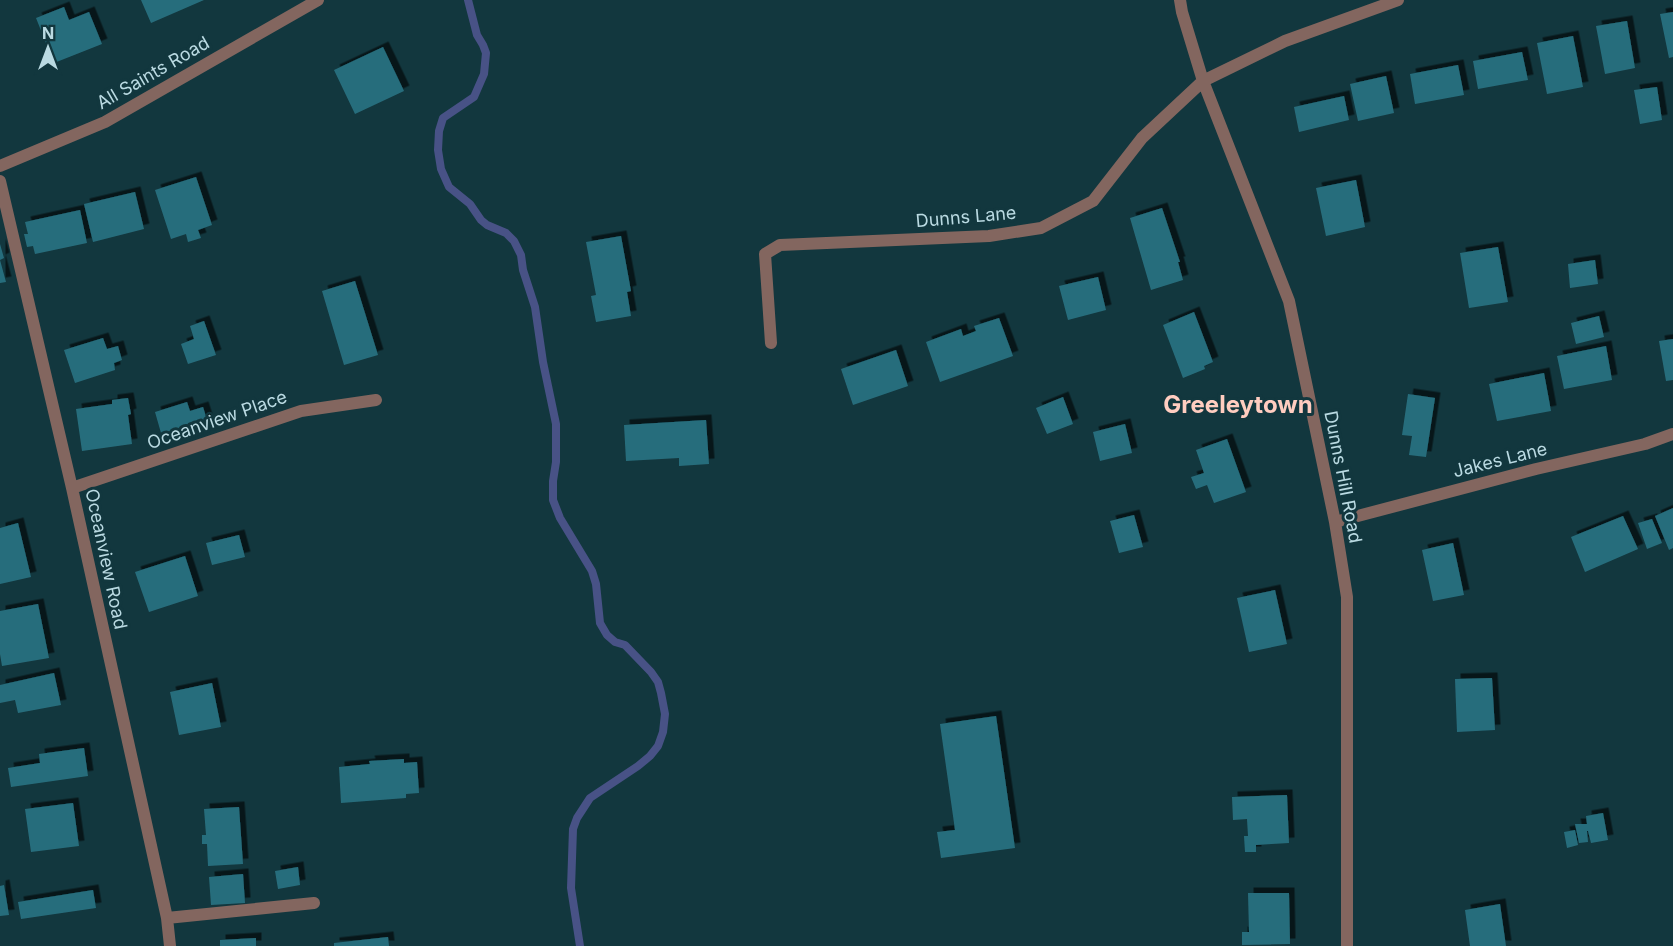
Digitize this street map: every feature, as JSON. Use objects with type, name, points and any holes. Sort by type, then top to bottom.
[{"type":"street","name":"All Saints Road","points":[[0,166],[105,122],[318,0]]},
{"type":"street","name":"Dunns Hill Road","points":[[1180,0],[1203,81],[1289,301],[1335,522],[1347,597],[1347,946]]},
{"type":"street","points":[[1203,81],[1285,41],[1398,0]]},
{"type":"street","name":"Dunns Lane","points":[[771,343],[765,254],[780,245],[989,236],[1041,228],[1093,201],[1142,138],[1203,81]]},
{"type":"street","name":"Oceanview Road","points":[[0,181],[72,488],[167,918],[170,946]]},
{"type":"street","name":"Oceanview Place","points":[[72,488],[301,411],[376,400]]},
{"type":"street","name":"Jakes Lane","points":[[1335,522],[1536,469],[1645,444],[1673,434]]},
{"type":"street","points":[[167,918],[314,903]]},
{"type":"building","points":[[141,0],[204,0],[151,23]]},
{"type":"building","points":[[64,7],[69,20],[89,12],[102,44],[54,63],[36,18]]},
{"type":"building","points":[[1673,12],[1673,57],[1669,58],[1660,14]]},
{"type":"building","points":[[1627,21],[1635,68],[1605,74],[1596,26]]},
{"type":"building","points":[[1573,36],[1583,87],[1547,94],[1537,43]]},
{"type":"building","points":[[383,47],[404,91],[355,114],[334,70]]},
{"type":"building","points":[[1522,52],[1528,80],[1478,89],[1473,61]]},
{"type":"building","points":[[1458,65],[1464,95],[1415,104],[1410,74]]},
{"type":"building","points":[[1386,76],[1394,113],[1358,121],[1350,84]]},
{"type":"building","points":[[1657,87],[1662,120],[1640,124],[1634,90]]},
{"type":"building","points":[[1344,96],[1349,120],[1299,132],[1294,107]]},
{"type":"building","points":[[196,177],[212,225],[198,230],[201,238],[188,242],[186,234],[171,239],[155,190]]},
{"type":"building","points":[[1356,180],[1365,227],[1326,236],[1316,188]]},
{"type":"building","points":[[135,192],[144,229],[93,242],[84,204]]},
{"type":"building","points":[[1162,208],[1180,262],[1178,262],[1183,280],[1151,290],[1130,218]]},
{"type":"building","points":[[80,210],[87,243],[35,254],[33,246],[27,247],[24,234],[28,234],[25,222]]},
{"type":"building","points":[[621,236],[631,291],[627,292],[631,316],[596,322],[591,296],[596,295],[586,242]]},
{"type":"building","points":[[0,244],[4,258],[0,260]]},
{"type":"building","points":[[1498,247],[1508,302],[1469,308],[1460,253]]},
{"type":"building","points":[[0,260],[6,282],[0,283]]},
{"type":"building","points":[[1595,260],[1598,284],[1570,288],[1568,264]]},
{"type":"building","points":[[1098,277],[1106,310],[1068,320],[1059,286]]},
{"type":"building","points":[[355,281],[378,355],[344,365],[322,291]]},
{"type":"building","points":[[1194,312],[1213,362],[1204,366],[1205,369],[1183,378],[1163,325]]},
{"type":"building","points":[[1599,316],[1604,337],[1576,344],[1571,323]]},
{"type":"building","points":[[999,318],[1013,356],[940,382],[926,342],[961,329],[963,336],[976,331],[974,326]]},
{"type":"building","points":[[204,321],[216,355],[188,364],[181,344],[194,339],[190,326]]},
{"type":"building","points":[[103,338],[107,349],[118,346],[122,360],[114,363],[115,370],[75,383],[64,350]]},
{"type":"building","points":[[1673,339],[1673,380],[1666,381],[1659,341]]},
{"type":"building","points":[[1606,346],[1612,380],[1564,389],[1557,356]]},
{"type":"building","points":[[896,350],[908,386],[853,405],[841,369]]},
{"type":"building","points":[[1544,373],[1551,411],[1497,421],[1489,384]]},
{"type":"building","points":[[1408,394],[1435,398],[1426,457],[1409,455],[1412,436],[1402,435]]},
{"type":"building","points":[[1063,397],[1073,424],[1047,434],[1036,408]]},
{"type":"building","points":[[128,398],[132,444],[82,451],[76,409],[112,404],[112,400]]},
{"type":"building","points":[[187,402],[190,411],[203,407],[209,426],[163,440],[155,412]]},
{"type":"building","points":[[706,420],[709,464],[679,466],[679,458],[626,461],[624,425]]},
{"type":"building","points":[[1125,424],[1132,453],[1100,461],[1093,432]]},
{"type":"building","points":[[1227,439],[1246,492],[1214,503],[1207,485],[1196,489],[1191,477],[1204,473],[1196,450]]},
{"type":"building","points":[[1673,508],[1673,548],[1669,550],[1655,516]]},
{"type":"building","points":[[1134,515],[1143,547],[1119,553],[1110,521]]},
{"type":"building","points":[[1623,516],[1638,549],[1585,572],[1571,537]]},
{"type":"building","points":[[1652,519],[1662,543],[1647,549],[1638,523]]},
{"type":"building","points":[[18,523],[31,577],[0,584],[0,528]]},
{"type":"building","points":[[239,535],[245,557],[212,565],[206,543]]},
{"type":"building","points":[[1453,543],[1464,595],[1433,601],[1422,550]]},
{"type":"building","points":[[185,556],[198,596],[149,612],[135,572]]},
{"type":"building","points":[[1275,590],[1287,644],[1249,652],[1237,598]]},
{"type":"building","points":[[38,604],[49,658],[2,666],[0,611]]},
{"type":"building","points":[[54,673],[61,705],[18,713],[15,700],[0,703],[0,685]]},
{"type":"building","points":[[1492,678],[1495,730],[1457,732],[1455,679]]},
{"type":"building","points":[[212,683],[221,727],[179,735],[170,692]]},
{"type":"building","points":[[996,716],[1015,848],[941,858],[937,832],[955,830],[940,724]]},
{"type":"building","points":[[84,748],[88,776],[11,787],[8,768],[40,763],[39,754]]},
{"type":"building","points":[[404,759],[404,763],[417,762],[419,793],[406,794],[406,798],[341,803],[339,767],[370,764],[369,761]]},
{"type":"building","points":[[1287,795],[1289,843],[1256,845],[1256,852],[1245,852],[1244,836],[1248,836],[1247,819],[1233,820],[1232,797]]},
{"type":"building","points":[[73,803],[79,846],[31,852],[25,809]]},
{"type":"building","points":[[239,807],[243,864],[208,866],[207,844],[202,844],[202,835],[206,835],[204,809]]},
{"type":"building","points":[[1603,813],[1608,840],[1591,843],[1587,831],[1588,842],[1579,843],[1575,824],[1587,824],[1586,816]]},
{"type":"building","points":[[1575,830],[1578,845],[1567,848],[1564,832]]},
{"type":"building","points":[[298,867],[300,885],[278,889],[275,871]]},
{"type":"building","points":[[243,874],[245,903],[211,905],[209,877]]},
{"type":"building","points":[[4,885],[9,915],[0,916],[0,886]]},
{"type":"building","points":[[93,890],[96,908],[21,919],[18,902]]},
{"type":"building","points":[[1248,893],[1289,893],[1290,944],[1242,945],[1242,932],[1249,932]]},
{"type":"building","points":[[1500,904],[1506,946],[1470,946],[1465,910]]},
{"type":"building","points":[[388,937],[389,946],[334,946],[334,943]]},
{"type":"building","points":[[256,938],[256,946],[220,946],[220,940]]},
{"type":"waterway","points":[[468,0],[477,35],[486,53],[484,74],[474,97],[443,118],[439,131],[438,150],[441,169],[449,187],[470,204],[487,225],[506,233],[514,241],[521,255],[523,270],[535,307],[543,362],[556,424],[553,500],[560,518],[592,571],[596,584],[600,623],[607,635],[615,642],[625,645],[651,672],[658,682],[665,714],[663,732],[658,746],[650,756],[590,798],[577,818],[573,829],[571,888],[580,946]]},
{"type":"district","name":"Greeleytown","points":[[1238,405]]}]
